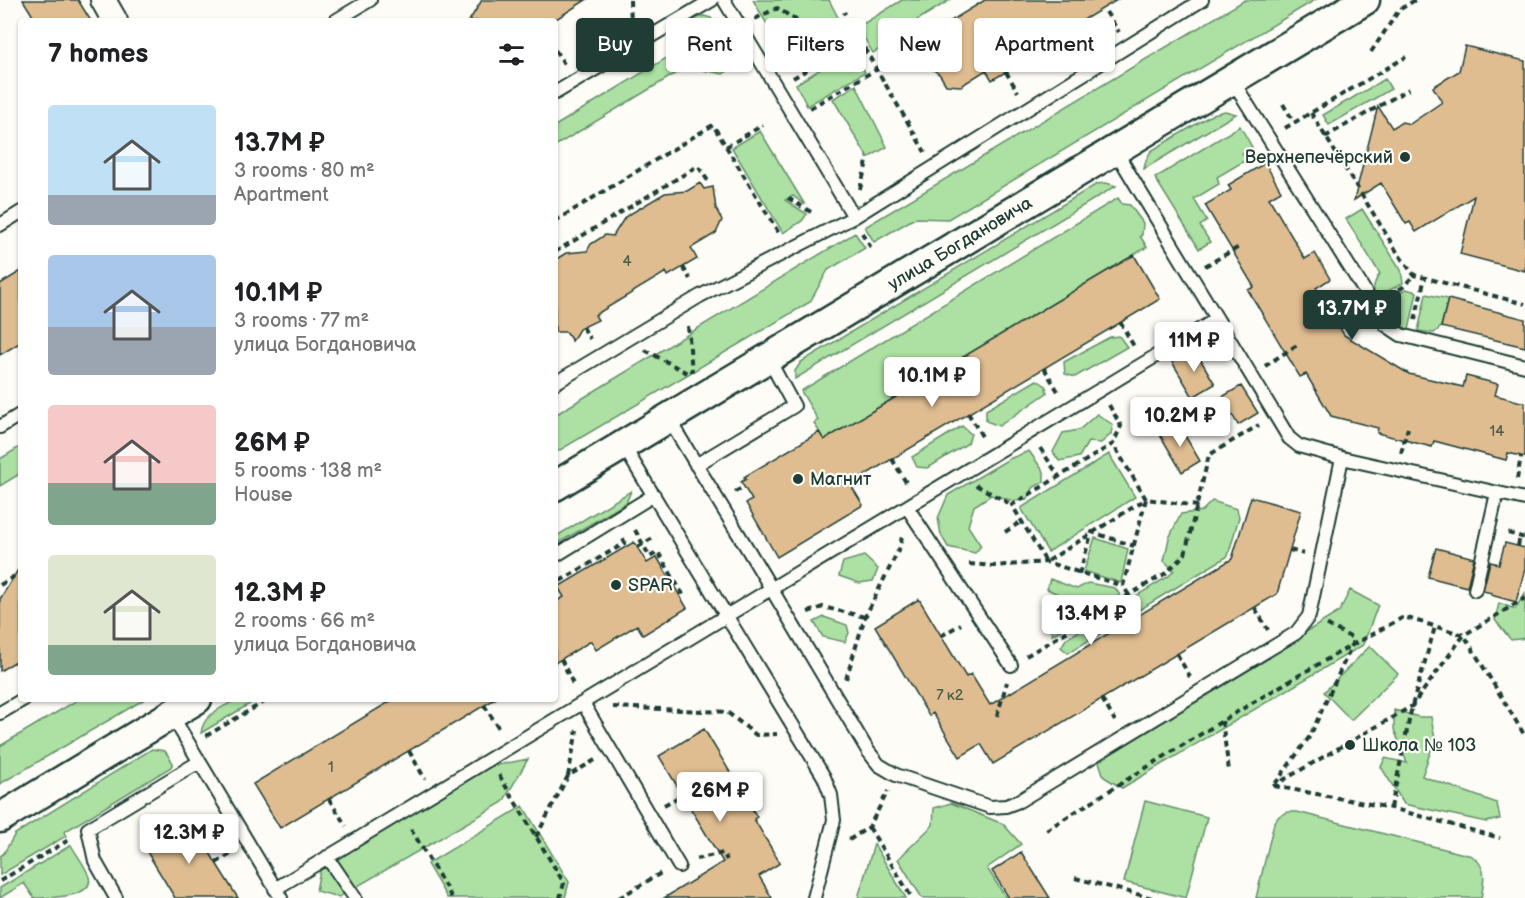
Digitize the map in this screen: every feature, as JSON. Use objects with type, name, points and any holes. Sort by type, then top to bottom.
[{"type":"street","points":[[103,0],[113,18]]},
{"type":"street","name":"улица Богдановича","points":[[558,484],[1365,0]]},
{"type":"street","points":[[0,818],[192,702]]},
{"type":"lane","points":[[340,18],[370,0]]},
{"type":"lane","points":[[558,91],[712,0]]},
{"type":"lane","points":[[724,0],[854,217]]},
{"type":"lane","points":[[558,381],[686,304],[854,217],[1202,0]]},
{"type":"lane","points":[[1232,80],[1386,325],[1401,335],[1525,366]]},
{"type":"lane","points":[[1115,150],[1289,438],[1299,446],[1342,458],[1525,499]]},
{"type":"lane","points":[[0,225],[18,214]]},
{"type":"lane","points":[[171,714],[278,893],[327,857],[1217,319]]},
{"type":"lane","points":[[696,465],[794,406],[768,358]]},
{"type":"lane","points":[[0,427],[18,416]]},
{"type":"lane","points":[[668,418],[868,751],[879,765],[896,775],[990,807],[1006,806],[1018,801],[1296,633],[1309,616],[1342,458]]},
{"type":"lane","points":[[623,445],[824,777],[831,795],[834,820],[814,898]]},
{"type":"lane","points":[[1475,590],[1497,493]]},
{"type":"lane","points":[[558,554],[654,495]]},
{"type":"lane","points":[[912,504],[944,562],[1011,665]]},
{"type":"lane","points":[[0,713],[19,702]]},
{"type":"lane","points":[[583,703],[679,866]]},
{"type":"lane","points":[[117,898],[95,861],[88,829],[199,762]]},
{"type":"lane","points":[[327,857],[355,898]]},
{"type":"path","points":[[630,0],[631,18]]},
{"type":"path","points":[[1371,52],[1399,10],[1415,0]]},
{"type":"path","points":[[753,20],[777,8],[793,18]]},
{"type":"path","points":[[844,12],[847,18]]},
{"type":"path","points":[[866,51],[934,168]]},
{"type":"path","points":[[1268,138],[1406,57]]},
{"type":"path","points":[[810,109],[877,69]]},
{"type":"path","points":[[792,78],[802,72]]},
{"type":"path","points":[[1325,137],[1409,89]]},
{"type":"path","points":[[1283,104],[1294,122]]},
{"type":"path","points":[[1311,112],[1399,255],[1414,275],[1525,304]]},
{"type":"path","points":[[558,219],[713,125],[782,238]]},
{"type":"path","points":[[726,147],[763,125]]},
{"type":"path","points":[[558,250],[698,166],[708,182]]},
{"type":"path","points":[[788,198],[811,212]]},
{"type":"path","points":[[1191,275],[1239,247]]},
{"type":"path","points":[[1372,304],[1403,287],[1414,275]]},
{"type":"path","points":[[1412,338],[1425,277]]},
{"type":"path","points":[[626,340],[692,376],[686,304]]},
{"type":"path","points":[[1120,322],[1144,363]]},
{"type":"path","points":[[1251,374],[1298,345]]},
{"type":"path","points":[[1044,368],[1068,409]]},
{"type":"path","points":[[1012,505],[1113,444],[1121,426],[1100,390]]},
{"type":"path","points":[[968,413],[993,455]]},
{"type":"path","points":[[1030,432],[1060,478]]},
{"type":"path","points":[[1047,644],[1166,573],[1185,554],[1209,455],[1239,437]]},
{"type":"path","points":[[1113,444],[1146,499],[1123,586]]},
{"type":"path","points":[[839,703],[865,617],[900,547],[912,504],[892,459]]},
{"type":"path","points":[[959,476],[1012,505],[1046,562]]},
{"type":"path","points":[[734,493],[744,487]]},
{"type":"path","points":[[1046,562],[1146,499],[1198,506]]},
{"type":"path","points":[[1005,532],[1022,521]]},
{"type":"path","points":[[651,526],[662,544]]},
{"type":"path","points":[[560,581],[625,543],[620,534],[626,530]]},
{"type":"path","points":[[1498,531],[1523,537],[1518,546]]},
{"type":"path","points":[[636,532],[650,556],[658,552],[682,593],[689,589]]},
{"type":"path","points":[[1092,532],[1134,546]]},
{"type":"path","points":[[1079,574],[1092,532]]},
{"type":"path","points":[[638,547],[653,537]]},
{"type":"path","points":[[944,562],[994,566],[1046,562],[1123,586],[1129,595]]},
{"type":"path","points":[[0,585],[18,574]]},
{"type":"path","points":[[684,580],[710,625]]},
{"type":"path","points":[[1273,786],[1412,706],[1464,635],[1525,598]]},
{"type":"path","points":[[790,619],[823,607],[865,617]]},
{"type":"path","points":[[1273,786],[1310,736],[1352,645],[1352,638],[1309,616]]},
{"type":"path","points":[[1046,830],[1222,721],[1404,617],[1464,635],[1525,736]]},
{"type":"path","points":[[1391,808],[1412,706],[1435,627]]},
{"type":"path","points":[[536,837],[568,776],[583,703],[561,659]]},
{"type":"path","points":[[997,716],[1011,665]]},
{"type":"path","points":[[190,746],[264,702]]},
{"type":"path","points":[[583,703],[615,707],[727,712],[756,735],[774,736],[795,727]]},
{"type":"path","points":[[484,705],[510,746]]},
{"type":"path","points":[[1222,721],[1229,771]]},
{"type":"path","points":[[568,776],[611,750]]},
{"type":"path","points":[[408,751],[434,793]]},
{"type":"path","points":[[490,759],[564,883],[560,898]]},
{"type":"path","points":[[827,853],[869,827],[896,775]]},
{"type":"path","points":[[1273,786],[1391,808],[1500,838]]},
{"type":"path","points":[[329,798],[355,840]]},
{"type":"path","points":[[402,812],[452,898]]},
{"type":"path","points":[[869,827],[912,898]]},
{"type":"path","points":[[0,881],[88,829]]},
{"type":"path","points":[[679,866],[691,860],[723,853],[727,860]]},
{"type":"path","points":[[619,898],[651,877]]},
{"type":"path","points":[[1075,878],[1152,898]]},
{"type":"green space","points":[[753,0],[829,0],[838,18],[765,18],[765,21]]},
{"type":"green space","points":[[902,0],[950,0],[921,18],[878,18],[878,50],[873,53],[866,41],[866,22]]},
{"type":"green space","points":[[1245,0],[1315,0],[948,219],[915,218],[874,242],[865,227]]},
{"type":"green space","points":[[666,58],[666,72],[678,72],[558,144],[558,124],[644,72],[654,72],[654,66]]},
{"type":"green space","points":[[816,72],[865,72],[807,106],[796,84]]},
{"type":"green space","points":[[1385,79],[1391,89],[1329,125],[1323,115]]},
{"type":"green space","points":[[856,85],[887,147],[868,158],[833,99]]},
{"type":"green space","points":[[1225,111],[1236,114],[1144,169],[1151,151],[1213,114]]},
{"type":"green space","points":[[1240,126],[1252,147],[1242,153],[1246,160],[1217,177],[1219,184],[1194,199],[1207,221],[1200,226],[1210,242],[1199,249],[1155,178]]},
{"type":"green space","points":[[760,131],[805,205],[793,196],[785,200],[807,214],[802,221],[783,233],[732,148]]},
{"type":"green space","points":[[1106,183],[1116,186],[795,379],[795,371],[801,362],[1097,184]]},
{"type":"green space","points":[[1118,198],[1122,204],[1130,205],[1143,223],[1140,236],[1147,247],[824,440],[814,423],[818,420],[801,391]]},
{"type":"green space","points":[[1362,209],[1401,270],[1403,283],[1375,298],[1374,285],[1380,274],[1346,219]]},
{"type":"green space","points":[[855,233],[865,248],[828,270],[810,302],[558,451],[558,413]]},
{"type":"green space","points":[[1406,289],[1417,292],[1409,330],[1388,318],[1379,305]]},
{"type":"green space","points":[[1426,294],[1448,299],[1441,327],[1434,333],[1418,331]]},
{"type":"green space","points":[[1119,336],[1127,347],[1075,377],[1065,374],[1064,362],[1110,337]]},
{"type":"green space","points":[[1037,380],[1046,386],[1047,393],[999,426],[986,421],[986,410]]},
{"type":"green space","points":[[1097,414],[1113,425],[1111,434],[1101,443],[1088,442],[1079,457],[1059,461],[1053,452],[1063,433],[1079,430]]},
{"type":"green space","points":[[962,426],[971,434],[968,443],[928,468],[917,467],[912,457]]},
{"type":"green space","points":[[18,448],[18,475],[0,486],[0,459]]},
{"type":"green space","points":[[1029,451],[1044,472],[1044,482],[1034,487],[1026,500],[1014,501],[991,495],[974,506],[968,526],[981,546],[975,553],[948,547],[941,535],[938,518],[948,495],[1009,459]]},
{"type":"green space","points":[[1109,454],[1135,497],[1048,552],[1021,508]]},
{"type":"green space","points":[[631,491],[626,503],[558,543],[558,535]]},
{"type":"green space","points":[[1212,501],[1237,509],[1239,517],[1228,556],[1068,653],[1061,647],[1066,639],[1169,576],[1174,570],[1164,561],[1169,538],[1181,514],[1202,511]]},
{"type":"green space","points":[[1095,538],[1128,549],[1121,583],[1084,571]]},
{"type":"green space","points":[[864,556],[878,569],[873,581],[859,583],[839,576],[843,562]]},
{"type":"green space","points":[[1050,579],[1077,589],[1088,583],[1115,588],[1120,595],[1052,635],[1050,620],[1071,600],[1047,589]]},
{"type":"green space","points":[[1350,590],[1378,605],[1363,645],[1122,788],[1104,777],[1098,759],[1339,612]]},
{"type":"green space","points":[[1525,593],[1525,638],[1511,640],[1495,620],[1499,603],[1515,609]]},
{"type":"green space","points":[[824,617],[847,625],[849,633],[845,642],[823,637],[814,622]]},
{"type":"green space","points":[[1370,646],[1398,674],[1351,720],[1324,692]]},
{"type":"green space","points":[[74,702],[140,702],[0,784],[0,746]]},
{"type":"green space","points":[[232,702],[253,702],[201,733],[205,721]]},
{"type":"green space","points":[[1394,710],[1419,717],[1431,717],[1435,739],[1422,776],[1497,803],[1500,819],[1486,822],[1404,804],[1381,767],[1385,758],[1407,763],[1394,729]]},
{"type":"green space","points":[[152,749],[165,751],[173,763],[171,767],[64,832],[66,836],[0,875],[0,856],[15,834]]},
{"type":"green space","points":[[528,759],[503,802],[339,897],[316,891],[320,870],[487,767]]},
{"type":"green space","points":[[1145,801],[1207,817],[1186,898],[1124,882]]},
{"type":"green space","points":[[951,803],[1003,824],[1021,844],[987,868],[1006,898],[922,898],[898,859],[933,825],[934,808]]},
{"type":"green space","points":[[523,806],[569,882],[565,898],[447,898],[427,864]]},
{"type":"green space","points":[[1288,812],[1297,812],[1472,856],[1483,870],[1481,898],[1256,898],[1274,823],[1279,816]]},
{"type":"green space","points":[[874,844],[906,898],[858,898]]},
{"type":"green space","points":[[71,845],[88,874],[89,882],[86,888],[71,895],[34,898],[24,883],[0,898],[0,888]]},
{"type":"building","points":[[23,0],[78,0],[89,18],[34,18]]},
{"type":"building","points":[[482,0],[586,0],[558,18],[471,18]]},
{"type":"building","points":[[985,0],[1117,0],[1087,18],[974,18],[974,72],[983,72],[961,86],[946,85],[936,72],[962,72],[962,18],[956,18]]},
{"type":"building","name":"Верхнепечёрский","points":[[1465,46],[1525,61],[1525,271],[1460,254],[1474,196],[1416,232],[1410,222],[1406,224],[1381,183],[1354,200],[1378,106],[1392,128],[1402,122],[1410,124],[1442,102],[1433,87],[1459,71]]},
{"type":"building","points":[[987,72],[1006,72],[992,80]]},
{"type":"building","points":[[1265,163],[1281,191],[1269,198],[1305,259],[1315,253],[1330,279],[1316,288],[1344,335],[1409,374],[1463,387],[1466,376],[1498,384],[1495,395],[1525,403],[1525,457],[1508,453],[1506,460],[1434,441],[1432,447],[1377,433],[1378,428],[1331,416],[1306,374],[1300,377],[1248,290],[1254,287],[1205,205],[1231,190],[1228,185]]},
{"type":"building","points":[[700,183],[704,189],[713,187],[716,209],[722,220],[716,233],[691,248],[697,259],[668,276],[666,272],[595,315],[598,320],[579,329],[572,341],[566,332],[558,332],[558,258],[566,253],[587,251],[591,244],[605,235],[613,236],[625,217],[665,193],[687,191]]},
{"type":"building","points":[[1134,255],[1160,299],[850,484],[863,505],[777,557],[746,503],[752,500],[741,482],[746,479],[744,477],[819,432],[824,440]]},
{"type":"building","points":[[18,273],[18,344],[0,355],[0,284]]},
{"type":"building","points":[[1448,299],[1525,319],[1525,347],[1441,327]]},
{"type":"building","points":[[1194,349],[1215,384],[1193,397],[1172,362]]},
{"type":"building","points":[[1241,386],[1258,413],[1238,425],[1222,397]]},
{"type":"building","points":[[1178,424],[1200,461],[1182,472],[1160,435]]},
{"type":"building","points":[[1251,497],[1301,511],[1277,594],[993,764],[981,744],[960,757],[933,713],[929,716],[875,626],[919,599],[966,677],[971,674],[990,705],[1232,559]]},
{"type":"building","points":[[634,542],[647,563],[657,557],[687,608],[643,635],[637,625],[596,650],[591,641],[558,661],[558,600],[564,597],[558,587]]},
{"type":"building","points":[[1505,543],[1525,548],[1525,569],[1516,602],[1483,591],[1490,562],[1499,564]]},
{"type":"building","points":[[1436,548],[1474,558],[1467,587],[1428,577]]},
{"type":"building","points":[[18,570],[18,660],[0,671],[0,599]]},
{"type":"building","points":[[389,702],[490,702],[280,828],[253,784]]},
{"type":"building","points":[[704,729],[757,817],[754,819],[780,863],[759,876],[772,898],[664,898],[723,862],[659,756]]},
{"type":"building","points":[[190,819],[238,898],[175,898],[144,847]]},
{"type":"building","points":[[1021,852],[1050,898],[1009,898],[992,871]]},
{"type":"place","name":"Верхнепечёрский","points":[[1405,157]]},
{"type":"place","name":"Магнит","points":[[798,479]]},
{"type":"place","name":"SPAR","points":[[616,585]]},
{"type":"place","name":"Школа № 103","points":[[1350,745]]}]
